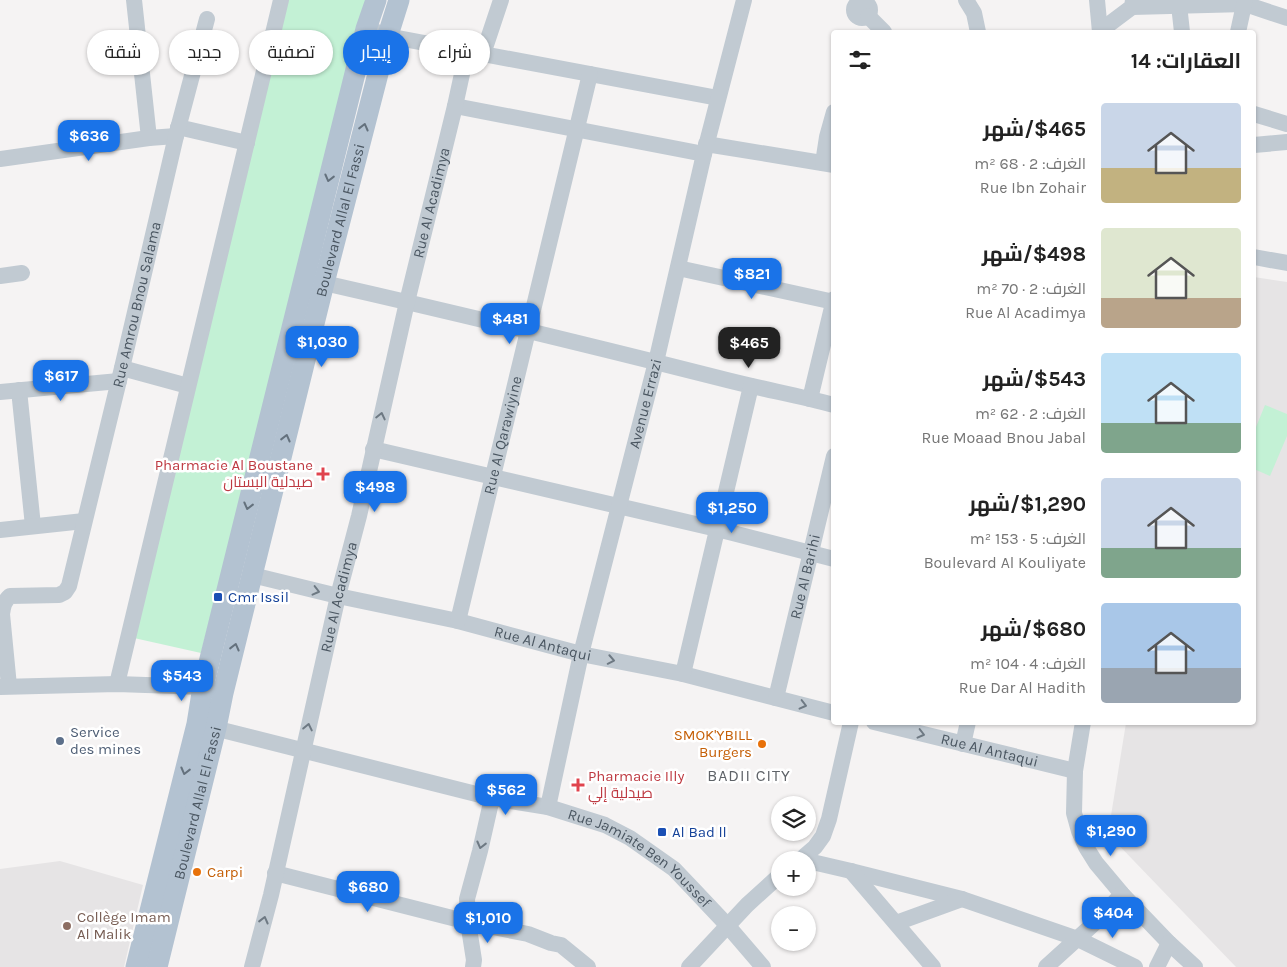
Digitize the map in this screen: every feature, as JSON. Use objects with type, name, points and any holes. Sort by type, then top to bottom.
[{"type":"main road","name":"Boulevard Allal El Fassi","points":[[157,967],[213,690],[366,29],[376,0]]},
{"type":"main road","name":"Boulevard Allal El Fassi","points":[[389,30],[398,0]]},
{"type":"main road","name":"Boulevard Allal El Fassi","points":[[213,690],[252,575],[378,75]]},
{"type":"main road","name":"Boulevard Allal El Fassi","points":[[136,967],[206,726]]},
{"type":"street","points":[[134,0],[149,138]]},
{"type":"street","points":[[117,684],[281,0]]},
{"type":"street","name":"Rue Al Acadimya","points":[[486,30],[501,0]]},
{"type":"street","name":"Avenue Errazi","points":[[548,807],[581,654],[656,362],[705,149],[744,0]]},
{"type":"street","points":[[966,0],[974,13],[978,30]]},
{"type":"street","points":[[1096,0],[1100,30]]},
{"type":"street","points":[[1102,30],[1133,3],[1179,5],[1245,2],[1287,18]]},
{"type":"street","points":[[1238,30],[1245,2]]},
{"type":"street","points":[[866,5],[883,30]]},
{"type":"street","points":[[1179,5],[1182,30]]},
{"type":"street","name":"Rue Amrou Bnou Salama","points":[[5,686],[2,614],[6,600],[10,596],[59,595],[65,592],[69,586],[177,131],[207,20]]},
{"type":"street","points":[[490,56],[718,98]]},
{"type":"street","name":"Rue Al Qarawiyine","points":[[458,622],[590,74]]},
{"type":"street","name":"Rue Al Acadimya","points":[[252,967],[338,596],[359,516],[407,302],[455,106],[467,75]]},
{"type":"street","points":[[455,106],[578,129],[705,149],[828,164],[827,137],[831,123]]},
{"type":"street","points":[[1256,115],[1287,124]]},
{"type":"street","points":[[0,159],[149,138],[177,131],[247,143]]},
{"type":"street","points":[[1256,145],[1287,142]]},
{"type":"street","points":[[1256,256],[1287,263]]},
{"type":"street","points":[[678,268],[831,300]]},
{"type":"street","points":[[0,276],[22,273]]},
{"type":"street","points":[[324,283],[831,404]]},
{"type":"street","points":[[810,399],[831,313]]},
{"type":"street","points":[[0,392],[120,375],[188,386]]},
{"type":"street","points":[[683,674],[751,386]]},
{"type":"street","points":[[19,390],[33,526]]},
{"type":"street","points":[[373,449],[717,529],[831,558]]},
{"type":"street","name":"Rue Al Barihi","points":[[776,698],[831,468]]},
{"type":"street","points":[[0,530],[84,521]]},
{"type":"street","name":"Rue Al Antaqui","points":[[252,575],[458,622],[581,654],[683,674],[831,712]]},
{"type":"street","points":[[5,686],[117,684],[213,690]]},
{"type":"street","points":[[811,851],[823,836],[829,819],[850,725]]},
{"type":"street","name":"Rue Al Antaqui","points":[[886,725],[1076,771]]},
{"type":"street","points":[[963,744],[967,725]]},
{"type":"street","points":[[1083,725],[1076,771],[1074,813],[1086,847],[1096,863],[1122,894],[1195,967]]},
{"type":"street","name":"Rue Jamiate Ben Youssef","points":[[206,726],[492,798],[548,807],[605,825],[630,838],[674,869],[727,925],[763,967]]},
{"type":"street","points":[[473,967],[474,960],[468,922],[467,899],[492,798]]},
{"type":"street","points":[[816,863],[962,899],[1078,939],[1135,967]]},
{"type":"street","points":[[851,871],[933,967]]},
{"type":"street","points":[[275,873],[468,922],[528,934],[561,945],[588,967]]},
{"type":"street","points":[[689,967],[727,925],[771,883]]},
{"type":"street","points":[[1046,967],[1078,939],[1122,894]]},
{"type":"street","points":[[896,924],[962,899]]},
{"type":"street","points":[[1157,967],[1169,943]]},
{"type":"shaded area","points":[[1256,277],[1287,282],[1287,967],[1236,967],[1108,834],[1126,725],[1256,725]]},
{"type":"shaded area","name":"Collège Imam Al Malik","points":[[60,861],[143,885],[124,967],[0,967],[0,869]]},
{"type":"green space","points":[[284,0],[367,0],[359,30],[343,30],[343,75],[348,75],[201,653],[134,638],[266,75],[333,75],[333,30],[277,30]]},
{"type":"green space","points":[[1265,405],[1287,414],[1287,436],[1270,476],[1256,470],[1256,427]]},
{"type":"place","name":"Pharmacie Al Boustane صيدلية البستان","points":[[323,474]]},
{"type":"place","name":"Cmr Issil","points":[[218,597]]},
{"type":"place","name":"Service des mines","points":[[60,741]]},
{"type":"place","name":"SMOK'YBILL Burgers","points":[[762,744]]},
{"type":"place","name":"Pharmacie Illy صيدلية إلي","points":[[578,785]]},
{"type":"place","name":"Al Bad ll","points":[[662,832]]},
{"type":"place","name":"Carpi","points":[[197,872]]},
{"type":"place","name":"Collège Imam Al Malik","points":[[67,926]]},
{"type":"district","name":"BADII CITY","points":[[749,775]]}]
